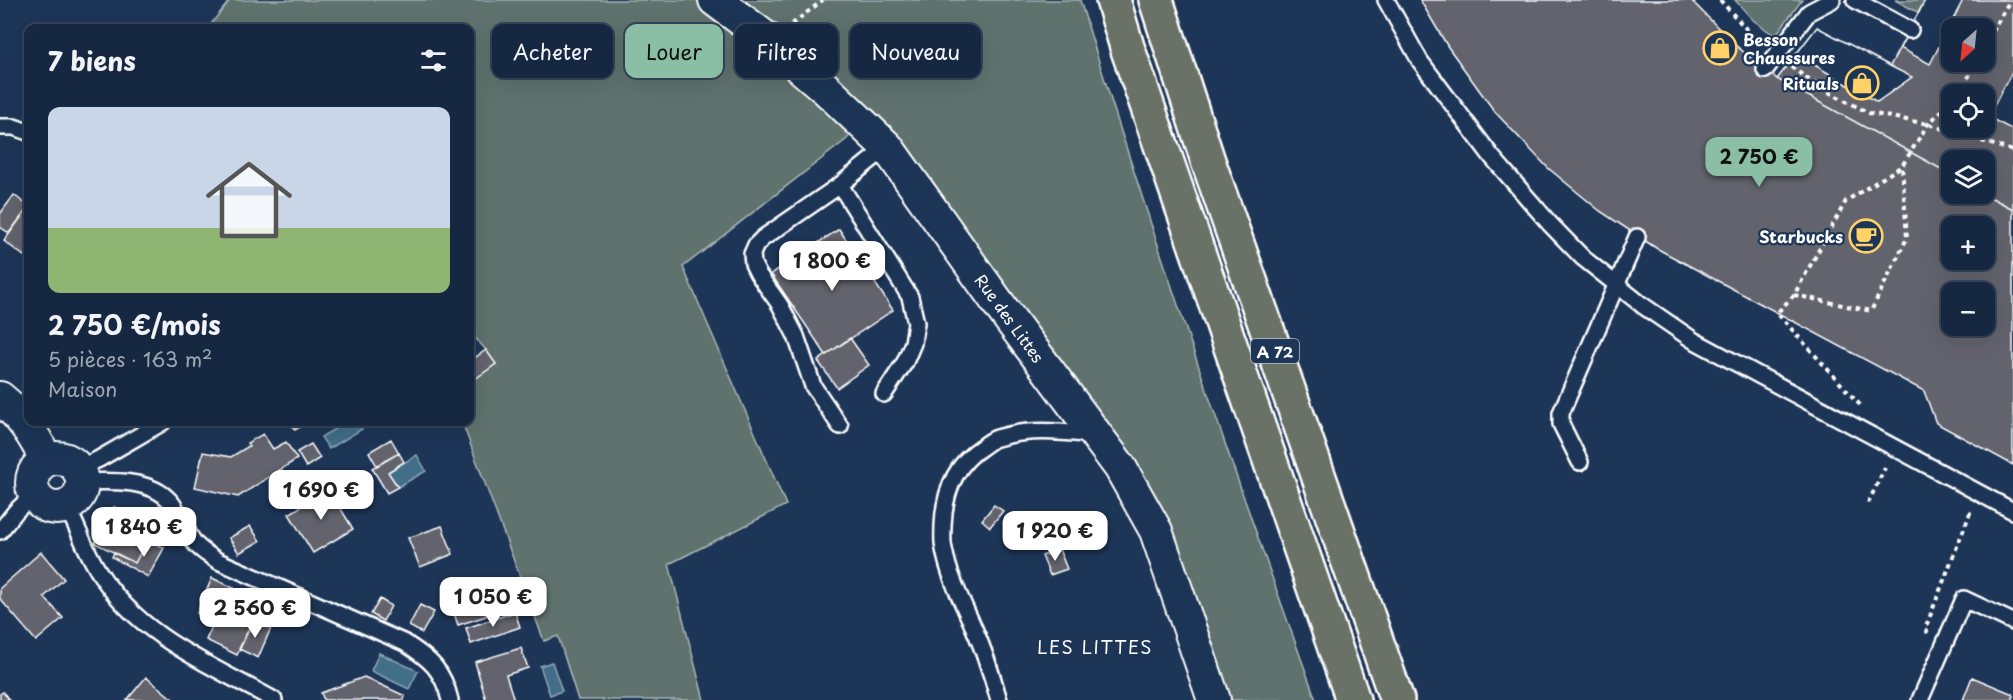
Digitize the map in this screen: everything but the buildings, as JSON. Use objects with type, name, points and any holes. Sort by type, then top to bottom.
[{"type":"highway","name":"A 72","points":[[1113,0],[1353,700]]},
{"type":"highway","name":"A 72","points":[[1156,0],[1208,161],[1397,700]]},
{"type":"street","name":"Rue des Littes","points":[[715,0],[747,24]]},
{"type":"street","name":"Rue des Littes","points":[[812,78],[887,147],[1120,467],[1156,531],[1214,700]]},
{"type":"street","points":[[0,398],[24,423]]},
{"type":"street","points":[[26,426],[36,438],[46,460]]},
{"type":"street","points":[[55,458],[72,463],[76,486],[52,508],[38,501],[31,486],[35,471],[46,460],[55,458]]},
{"type":"lane","points":[[1386,0],[1420,61],[1492,157],[1582,258],[1642,305],[1693,340],[2013,511]]},
{"type":"lane","points":[[1765,70],[1809,12],[1832,0]]},
{"type":"lane","points":[[1855,0],[1910,30]]},
{"type":"lane","points":[[0,127],[14,127],[24,131]]},
{"type":"lane","points":[[840,426],[813,386],[796,336],[780,305],[758,274],[753,264],[752,254],[756,245],[764,238],[840,185],[887,147]]},
{"type":"lane","points":[[840,185],[910,297],[916,322],[913,343],[905,362],[884,394]]},
{"type":"lane","points":[[1580,462],[1561,424],[1561,413],[1637,237]]},
{"type":"lane","points":[[76,486],[99,459],[156,426]]},
{"type":"lane","points":[[999,700],[990,668],[974,627],[956,590],[943,547],[944,511],[948,488],[960,466],[976,451],[996,438],[1022,433],[1056,431],[1096,436]]},
{"type":"lane","points":[[76,486],[105,481],[128,483],[158,492],[169,500],[194,543],[203,552],[218,561],[405,643],[425,656],[438,669],[446,683],[450,700]]},
{"type":"lane","points":[[76,486],[99,572],[131,611],[154,632],[183,651],[274,700]]},
{"type":"lane","points":[[0,531],[34,494]]},
{"type":"lane","points":[[1920,700],[1964,599],[2013,622]]},
{"type":"path","points":[[792,24],[823,0]]},
{"type":"path","points":[[1720,0],[1764,48]]},
{"type":"path","points":[[1995,28],[2011,1]]},
{"type":"path","points":[[1783,61],[1821,88],[1869,113],[1928,124],[2013,150]]},
{"type":"path","points":[[1865,410],[1777,313],[1794,295],[1846,201],[1902,166],[1928,124],[1941,112]]},
{"type":"path","points":[[1794,295],[1871,311],[1907,238],[1902,166]]},
{"type":"path","points":[[1875,463],[1894,473]]},
{"type":"path","points":[[1868,504],[1885,468]]},
{"type":"path","points":[[1941,651],[1926,629],[1970,513],[1960,508]]},
{"type":"green space","points":[[230,0],[1080,0],[1135,176],[1194,352],[1316,700],[1226,700],[1166,516],[1137,464],[1070,380],[935,185],[870,110],[847,139],[683,267],[786,505],[669,564],[704,700],[578,700],[558,636],[544,641],[463,426],[474,426],[474,379],[496,364],[474,336],[474,24],[211,24]]},
{"type":"green space","points":[[1735,0],[1802,0],[1775,36],[1753,20]]},
{"type":"green space","points":[[1895,0],[1925,0],[1919,13]]},
{"type":"water","points":[[339,426],[360,426],[362,429],[329,449],[321,437]]},
{"type":"water","points":[[417,455],[426,471],[398,487],[388,472]]},
{"type":"water","points":[[379,653],[418,671],[409,689],[371,671]]},
{"type":"water","points":[[552,662],[562,691],[550,695],[540,666]]},
{"type":"place","name":"Besson Chaussures","points":[[1720,48]]},
{"type":"place","name":"Rituals","points":[[1862,83]]},
{"type":"place","name":"Starbucks","points":[[1866,236]]},
{"type":"district","name":"LES LITTES","points":[[1095,646]]}]
